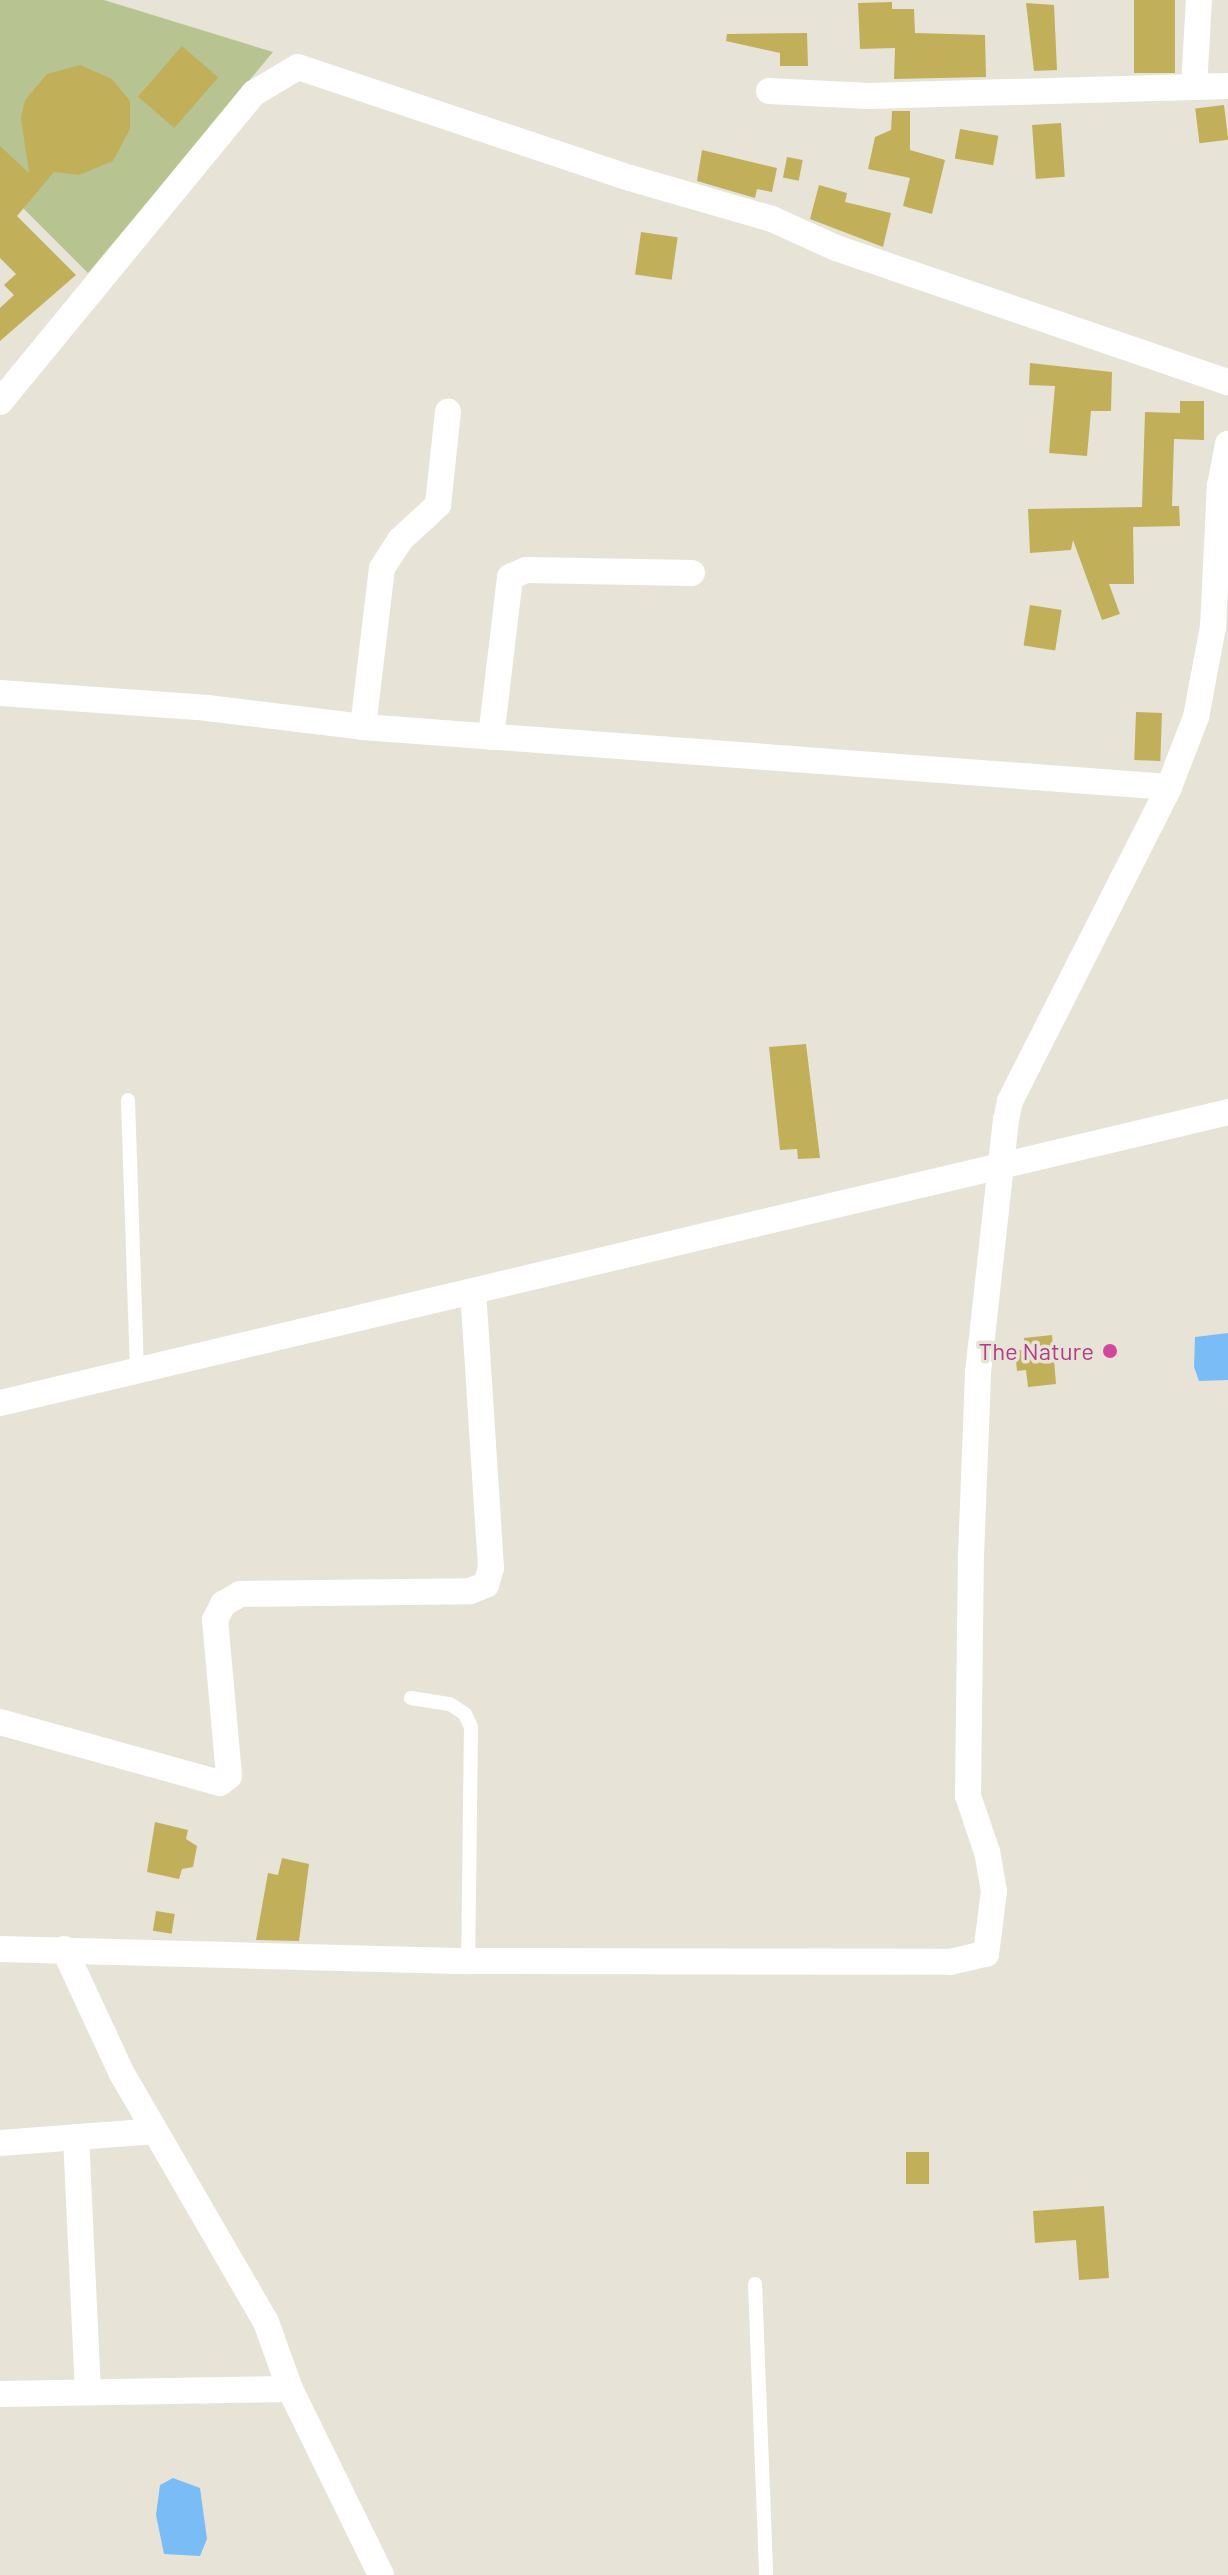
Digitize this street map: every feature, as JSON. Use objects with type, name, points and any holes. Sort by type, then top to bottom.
[{"type":"street","points":[[1194,86],[1199,0]]},
{"type":"street","points":[[0,402],[254,93],[298,67],[630,178],[772,219],[836,248],[1228,382]]},
{"type":"street","points":[[769,91],[869,96],[1228,86]]},
{"type":"street","points":[[363,727],[382,568],[400,540],[438,505],[448,412]]},
{"type":"street","points":[[0,1949],[468,1961],[950,1962],[986,1954],[994,1891],[987,1852],[968,1796],[971,1556],[978,1373],[1010,1101],[1169,787],[1198,710],[1220,628],[1220,486],[1228,444]]},
{"type":"street","points":[[491,737],[510,577],[526,570],[692,573]]},
{"type":"street","points":[[0,693],[207,708],[363,727],[1169,787]]},
{"type":"street","points":[[0,1403],[1228,1112]]},
{"type":"street","points":[[0,1722],[220,1783],[229,1776],[215,1620],[223,1604],[240,1594],[470,1591],[486,1585],[491,1568],[473,1292]]},
{"type":"street","points":[[64,1949],[121,2072],[230,2253],[266,2322],[290,2389],[381,2575]]},
{"type":"street","points":[[0,2143],[155,2131]]},
{"type":"street","points":[[76,2137],[88,2392]]},
{"type":"street","points":[[0,2394],[290,2389]]},
{"type":"lane","points":[[128,1100],[137,1371]]},
{"type":"lane","points":[[411,1698],[450,1704],[465,1714],[471,1727],[468,1961]]},
{"type":"lane","points":[[755,2284],[766,2575]]},
{"type":"green space","points":[[0,0],[104,0],[273,52],[88,273],[0,185]]},
{"type":"water","points":[[1228,1333],[1228,1380],[1199,1381],[1194,1367],[1195,1337]]},
{"type":"water","points":[[173,2478],[200,2488],[207,2539],[200,2556],[164,2554],[156,2515],[160,2485]]},
{"type":"building","points":[[1134,0],[1175,0],[1175,73],[1134,73]]},
{"type":"building","points":[[892,2],[892,9],[914,9],[915,33],[985,35],[986,77],[894,79],[895,48],[860,49],[858,3]]},
{"type":"building","points":[[1026,3],[1054,5],[1057,70],[1034,71]]},
{"type":"building","points":[[807,33],[808,66],[780,66],[780,53],[726,41],[727,34]]},
{"type":"building","points":[[182,46],[218,77],[174,128],[138,97]]},
{"type":"building","points":[[80,65],[112,79],[130,101],[130,129],[113,161],[79,175],[54,172],[17,216],[76,275],[0,341],[0,308],[14,295],[4,285],[16,274],[0,258],[0,146],[29,173],[21,118],[25,100],[47,74]]},
{"type":"building","points":[[1224,105],[1228,140],[1199,143],[1195,109]]},
{"type":"building","points":[[892,111],[910,111],[910,150],[945,160],[932,214],[903,206],[910,178],[868,169],[875,137],[891,130]]},
{"type":"building","points":[[1061,123],[1065,177],[1036,179],[1032,125]]},
{"type":"building","points":[[960,129],[998,136],[993,165],[955,159]]},
{"type":"building","points":[[702,150],[777,168],[772,192],[757,189],[755,198],[697,181]]},
{"type":"building","points":[[787,157],[803,160],[799,181],[783,178]]},
{"type":"building","points":[[819,185],[847,193],[845,202],[891,213],[883,247],[810,219]]},
{"type":"building","points":[[641,232],[678,237],[672,280],[635,275]]},
{"type":"building","points":[[1030,363],[1112,372],[1111,411],[1091,411],[1087,456],[1049,453],[1055,386],[1029,385]]},
{"type":"building","points":[[1180,401],[1204,401],[1204,440],[1174,439],[1172,506],[1179,506],[1180,526],[1133,527],[1134,584],[1109,584],[1120,614],[1102,620],[1073,540],[1071,550],[1030,553],[1028,509],[1142,507],[1145,412],[1180,413]]},
{"type":"building","points":[[1030,605],[1062,610],[1055,651],[1024,645]]},
{"type":"building","points":[[1136,712],[1162,713],[1160,761],[1134,760]]},
{"type":"building","points":[[806,1044],[820,1158],[798,1159],[797,1149],[780,1150],[769,1047]]},
{"type":"building","points":[[1052,1335],[1056,1384],[1028,1387],[1026,1370],[1017,1371],[1015,1350],[1025,1350],[1024,1338]]},
{"type":"building","points":[[155,1822],[188,1830],[186,1839],[197,1846],[193,1867],[182,1869],[179,1879],[147,1872]]},
{"type":"building","points":[[282,1858],[309,1864],[299,1941],[256,1940],[268,1873],[278,1875]]},
{"type":"building","points":[[156,1911],[175,1914],[172,1934],[153,1931]]},
{"type":"building","points":[[906,2152],[929,2152],[929,2184],[906,2184]]},
{"type":"building","points":[[1104,2206],[1109,2278],[1079,2280],[1076,2240],[1035,2243],[1033,2211]]},
{"type":"place","name":"The Nature","points":[[1110,1351]]}]
